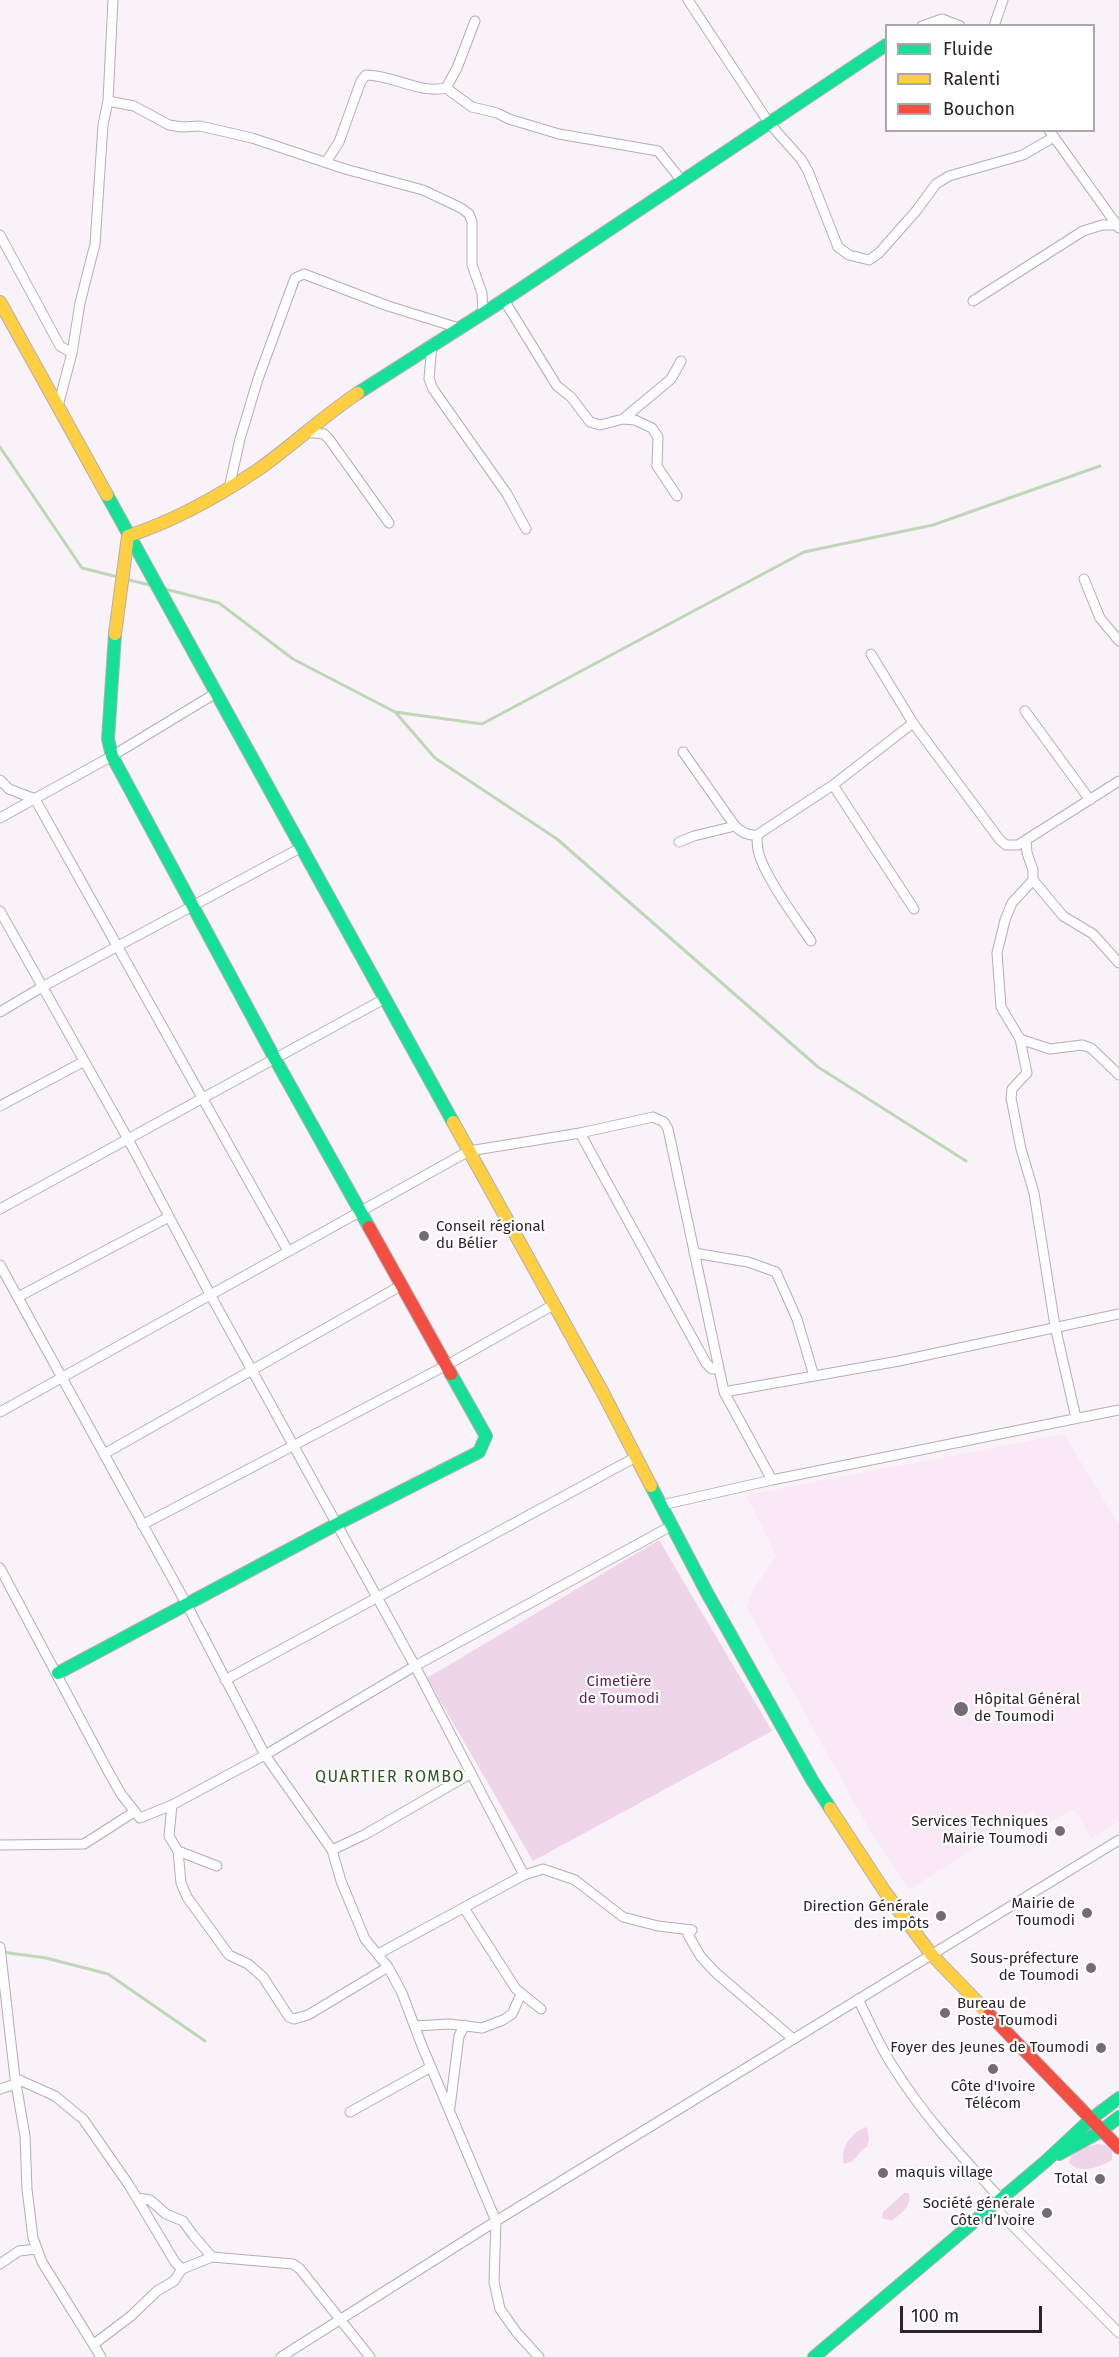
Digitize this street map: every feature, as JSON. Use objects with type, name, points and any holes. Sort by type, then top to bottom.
[{"type":"main road","points":[[128,536],[160,525],[229,488],[260,468],[354,396],[432,344],[483,314],[885,46]]},
{"type":"main road","points":[[0,302],[384,999],[555,1304],[705,1591],[812,1780],[885,1892],[931,1954],[1119,2148]]},
{"type":"main road","points":[[58,1673],[337,1524],[479,1452],[486,1436],[274,1057],[112,756],[108,739],[115,633],[128,536]]},
{"type":"main road","points":[[814,2357],[1046,2161],[1091,2119],[1119,2098]]},
{"type":"main road","points":[[1046,2161],[1101,2131],[1119,2117]]},
{"type":"street","points":[[58,407],[95,244],[103,125],[108,101],[113,0]]},
{"type":"street","points":[[688,0],[769,123],[801,159],[808,171],[838,247],[849,255],[869,260],[879,253],[936,184],[949,177],[1023,155],[1051,134],[1118,227]]},
{"type":"street","points":[[995,24],[1003,0]]},
{"type":"street","points":[[928,24],[942,19],[955,24]]},
{"type":"street","points":[[446,88],[457,68],[475,21]]},
{"type":"street","points":[[326,162],[339,142],[362,81],[366,75],[378,75],[435,90],[446,88],[472,107],[558,134],[658,151],[682,181]]},
{"type":"street","points":[[108,101],[134,106],[169,124],[182,127],[200,126],[252,138],[345,169],[423,190],[469,213],[472,222],[472,265],[482,293],[483,314]]},
{"type":"street","points":[[973,301],[1083,231],[1102,225],[1118,227]]},
{"type":"street","points":[[0,235],[60,346],[72,353]]},
{"type":"street","points":[[229,488],[240,439],[258,379],[295,279],[304,274],[388,306],[459,328]]},
{"type":"street","points":[[504,300],[557,386],[571,397],[590,422],[600,425],[622,419],[635,420],[657,433],[657,466],[677,496]]},
{"type":"street","points":[[432,344],[429,379],[433,389],[507,494],[526,530]]},
{"type":"street","points":[[622,419],[671,379],[681,361]]},
{"type":"street","points":[[305,432],[324,434],[329,439],[389,523]]},
{"type":"street","points":[[1084,579],[1100,618],[1119,641]]},
{"type":"street","points":[[871,654],[913,723],[1006,845],[1012,846],[1026,840],[1119,781]]},
{"type":"street","points":[[0,818],[112,756],[216,693]]},
{"type":"street","points":[[1025,711],[1090,800]]},
{"type":"street","points":[[683,752],[735,826],[751,836],[757,835],[833,784],[913,723]]},
{"type":"street","points":[[0,780],[9,789],[35,799],[288,1251]]},
{"type":"street","points":[[833,784],[914,909]]},
{"type":"street","points":[[680,842],[694,836],[735,826]]},
{"type":"street","points":[[757,835],[759,855],[765,867],[783,899],[811,940]]},
{"type":"street","points":[[1026,840],[1027,853],[1034,870],[1033,880],[1012,903],[1005,920],[997,953],[1001,1007],[1020,1039],[1027,1073],[1012,1089],[1011,1098],[1021,1149],[1034,1193],[1055,1326],[1076,1419]]},
{"type":"street","points":[[0,1012],[42,987],[302,847]]},
{"type":"street","points":[[1033,880],[1063,916],[1093,934],[1119,963]]},
{"type":"street","points":[[0,911],[128,1139],[211,1296],[378,1597],[524,1875]]},
{"type":"street","points":[[0,1209],[274,1057],[384,999]]},
{"type":"street","points":[[1020,1039],[1050,1049],[1082,1045],[1091,1048],[1119,1075]]},
{"type":"street","points":[[0,1106],[83,1062]]},
{"type":"street","points":[[0,1412],[469,1151],[580,1133],[654,1116],[664,1122],[724,1392],[772,1480]]},
{"type":"street","points":[[580,1133],[657,1278],[706,1363],[712,1369],[718,1368]]},
{"type":"street","points":[[18,1297],[169,1217]]},
{"type":"street","points":[[694,1252],[748,1262],[776,1272],[797,1319],[814,1376]]},
{"type":"street","points":[[0,1265],[187,1605],[265,1755],[332,1850],[341,1881],[365,1939],[388,1967],[402,1993],[496,2221],[494,2282],[500,2309],[517,2333],[539,2357]]},
{"type":"street","points":[[104,1454],[402,1285]]},
{"type":"street","points":[[142,1525],[447,1365],[555,1304]]},
{"type":"street","points":[[724,1392],[899,1361],[1119,1314]]},
{"type":"street","points":[[662,1505],[772,1480],[1119,1410]]},
{"type":"street","points":[[225,1680],[636,1457]]},
{"type":"street","points":[[0,1568],[121,1794],[140,1818],[172,1806],[265,1755],[415,1666],[671,1526]]},
{"type":"street","points":[[332,1850],[470,1774]]},
{"type":"street","points":[[172,1806],[169,1836],[178,1851],[183,1890],[203,1922],[229,1955],[248,1964],[263,1977],[289,2017],[294,2019],[308,2015],[388,1967]]},
{"type":"street","points":[[0,1845],[84,1844],[134,1812]]},
{"type":"street","points":[[281,2357],[792,2038],[1119,1840]]},
{"type":"street","points":[[178,1851],[217,1866]]},
{"type":"street","points":[[378,1954],[524,1875],[543,1869],[575,1880],[623,1917],[658,1926],[692,1930],[688,1935],[701,1957],[716,1973],[792,2038]]},
{"type":"street","points":[[464,1908],[521,1994],[541,2009]]},
{"type":"street","points":[[0,1947],[15,2081],[25,2136],[27,2189],[36,2249],[101,2357]]},
{"type":"street","points":[[415,2026],[465,2025],[480,2029],[503,2020],[515,2010],[521,1994]]},
{"type":"street","points":[[858,1999],[890,2062],[945,2138],[997,2202],[1119,2333]]},
{"type":"street","points":[[450,2109],[459,2036],[465,2025]]},
{"type":"street","points":[[350,2112],[431,2067]]},
{"type":"street","points":[[0,2089],[15,2081],[55,2096],[76,2112],[97,2137],[175,2262],[183,2269]]},
{"type":"street","points":[[137,2198],[145,2198],[166,2214],[183,2221],[213,2256]]},
{"type":"street","points":[[0,2264],[19,2251],[36,2249]]},
{"type":"street","points":[[93,2344],[131,2316],[157,2291],[174,2281],[183,2269],[213,2256],[293,2264],[370,2357]]},
{"type":"shaded area","name":"Hôpital Général de Toumodi","points":[[1064,1434],[1119,1525],[1119,1822],[1091,1838],[1074,1809],[1042,1826],[1033,1810],[909,1890],[871,1833],[747,1608],[753,1590],[776,1556],[746,1495]]},
{"type":"green space","name":"Cimetière de Toumodi","points":[[659,1540],[772,1731],[533,1861],[427,1678]]},
{"type":"green space","points":[[867,2127],[869,2139],[867,2147],[853,2161],[844,2164],[843,2152],[848,2141],[856,2132]]},
{"type":"green space","points":[[1098,2144],[1106,2145],[1112,2150],[1112,2160],[1084,2169],[1073,2166],[1069,2162],[1077,2151]]},
{"type":"green space","points":[[904,2193],[909,2193],[909,2202],[905,2209],[891,2221],[882,2218],[883,2212]]},
{"type":"waterway","points":[[0,447],[82,568],[118,577]]},
{"type":"waterway","points":[[165,589],[219,603],[293,659],[395,712],[482,724],[804,552],[933,525],[1100,466]]},
{"type":"waterway","points":[[125,579],[150,585]]},
{"type":"waterway","points":[[396,713],[435,758],[557,839],[818,1067],[966,1161]]},
{"type":"waterway","points":[[2,1952],[46,1958],[108,1974],[205,2041]]},
{"type":"traffic: fast","points":[[358,393],[504,300],[885,46]]},
{"type":"traffic: fast","points":[[107,495],[453,1122]]},
{"type":"traffic: fast","points":[[115,634],[108,739],[112,756],[274,1057],[369,1227]]},
{"type":"traffic: fast","points":[[58,1673],[337,1524],[479,1452],[486,1436],[451,1374]]},
{"type":"traffic: fast","points":[[651,1486],[706,1591],[830,1808]]},
{"type":"traffic: fast","points":[[814,2357],[1046,2161],[1091,2119],[1119,2098]]},
{"type":"traffic: fast","points":[[1059,2154],[1101,2131],[1119,2117]]},
{"type":"traffic: slow","points":[[0,302],[107,495]]},
{"type":"traffic: slow","points":[[115,634],[128,536],[179,515],[228,489],[272,460],[358,393]]},
{"type":"traffic: slow","points":[[453,1122],[603,1393],[651,1486]]},
{"type":"traffic: slow","points":[[830,1808],[885,1892],[931,1954],[989,2014]]},
{"type":"traffic: jam","points":[[369,1227],[451,1374]]},
{"type":"traffic: jam","points":[[989,2014],[1119,2148]]},
{"type":"place","name":"Conseil régional du Bélier","points":[[424,1236]]},
{"type":"place","name":"Hôpital Général de Toumodi","points":[[961,1709]]},
{"type":"place","name":"Services Techniques Mairie Toumodi","points":[[1060,1831]]},
{"type":"place","name":"Mairie de Toumodi","points":[[1087,1913]]},
{"type":"place","name":"Direction Générale des impôts","points":[[941,1916]]},
{"type":"place","name":"Sous-préfecture de Toumodi","points":[[1091,1968]]},
{"type":"place","name":"Bureau de Poste Toumodi","points":[[945,2013]]},
{"type":"place","name":"Foyer des Jeunes de Toumodi","points":[[1101,2048]]},
{"type":"place","name":"Côte d'Ivoire Télécom","points":[[993,2069]]},
{"type":"place","name":"maquis village","points":[[883,2173]]},
{"type":"place","name":"Total","points":[[1100,2179]]},
{"type":"place","name":"Société générale Côte d’Ivoire","points":[[1047,2213]]},
{"type":"district","name":"QUARTIER ROMBO","points":[[390,1778]]}]
